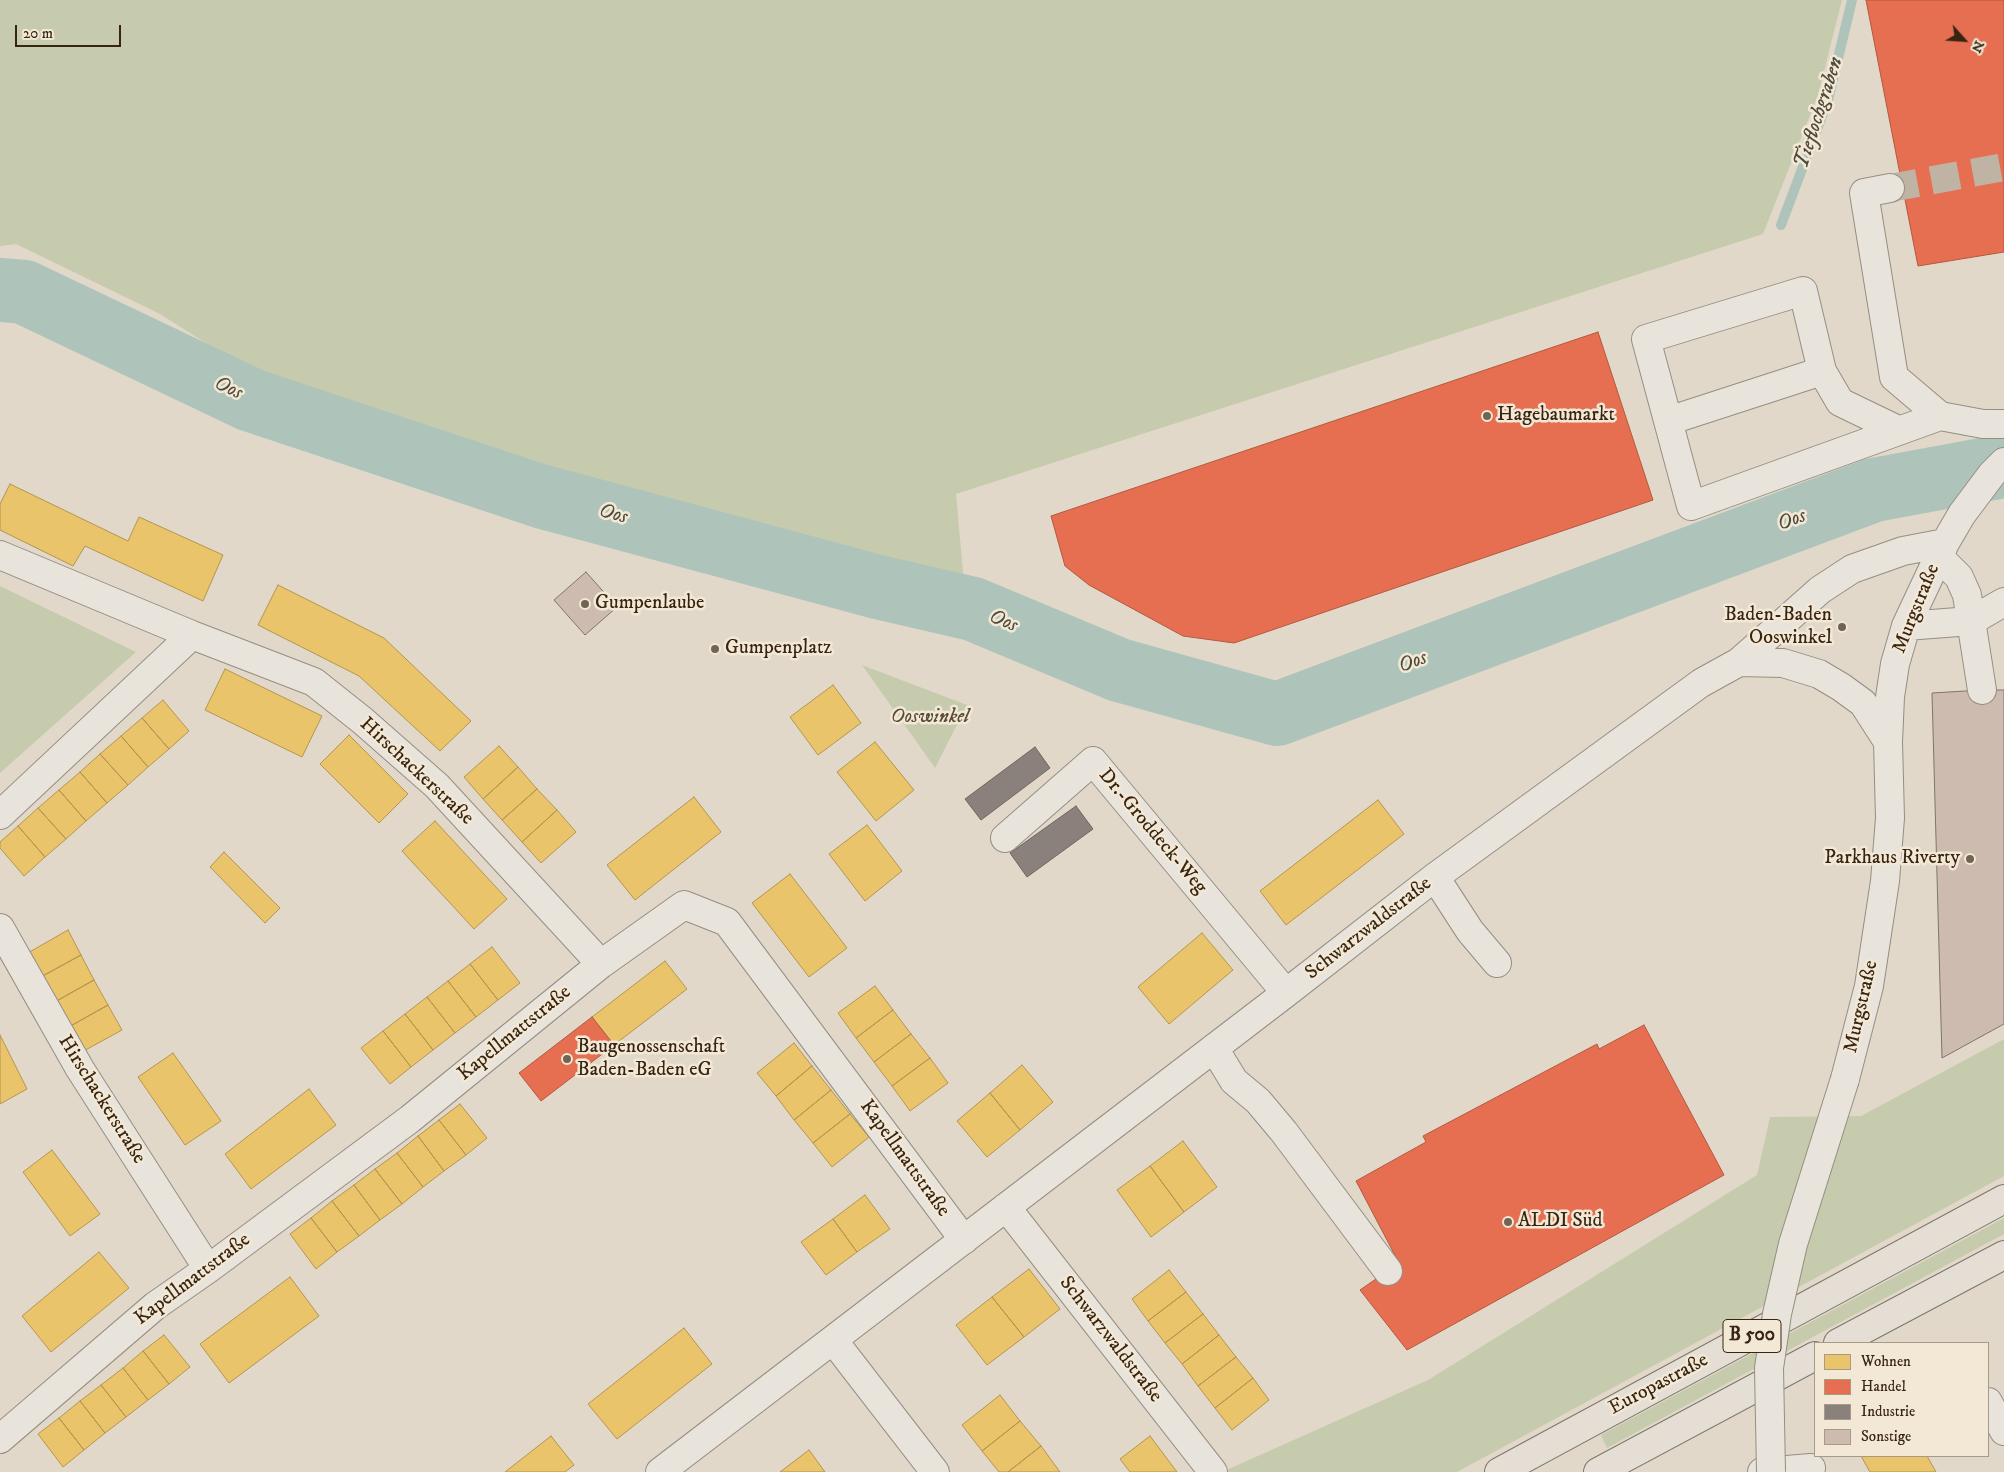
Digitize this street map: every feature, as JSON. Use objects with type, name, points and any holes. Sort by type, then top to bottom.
[{"type":"main road","name":"Europastraße","points":[[1499,1472],[2004,1199]]},
{"type":"main road","points":[[1840,1342],[2004,1255]]},
{"type":"main road","name":"B 500","points":[[1598,1472],[1814,1357]]},
{"type":"street","points":[[1890,188],[1864,193],[1894,376],[1940,416]]},
{"type":"street","points":[[1898,430],[1840,402],[1822,370],[1803,291],[1646,339],[1691,506],[1940,416],[1983,424],[2004,424]]},
{"type":"street","points":[[1668,421],[1822,370]]},
{"type":"street","points":[[1982,690],[1967,595],[1959,577],[1941,550],[1962,514],[1992,474],[2004,462]]},
{"type":"street","name":"Murgstraße","points":[[1771,1472],[1769,1368],[1777,1314],[1793,1244],[1845,1079],[1869,986],[1883,891],[1890,818],[1888,742],[1890,697],[1895,664],[1906,626],[1941,550]]},
{"type":"street","name":"Schwarzwaldstraße","points":[[660,1472],[1435,877],[1701,683],[1739,662],[1820,590],[1852,569],[1903,551],[1941,550]]},
{"type":"street","name":"Hirschackerstraße","points":[[0,555],[192,635],[314,682],[363,721],[437,786],[601,964]]},
{"type":"street","points":[[1906,626],[1971,621],[2004,602]]},
{"type":"street","points":[[0,815],[192,635]]},
{"type":"street","points":[[1739,662],[1783,663],[1819,674],[1863,703],[1888,742]]},
{"type":"street","name":"Dr.-Groddeck-Weg","points":[[1005,838],[1093,761],[1286,993]]},
{"type":"street","points":[[1435,877],[1470,930],[1497,963]]},
{"type":"street","name":"Kapellmattstraße","points":[[0,1439],[155,1306],[208,1269],[410,1119],[601,964],[684,905],[727,922],[964,1240]]},
{"type":"street","name":"Hirschackerstraße","points":[[0,928],[80,1069],[208,1269]]},
{"type":"street","points":[[1214,1048],[1234,1081],[1258,1101],[1284,1132],[1388,1271]]},
{"type":"street","name":"Schwarzwaldstraße","points":[[1006,1207],[1214,1472]]},
{"type":"street","points":[[833,1340],[935,1472]]},
{"type":"street","points":[[1989,1404],[2004,1431]]},
{"type":"street","points":[[1762,1472],[1813,1462]]},
{"type":"green space","points":[[0,0],[1842,0],[1818,95],[1763,234],[956,494],[965,594],[452,456],[269,383],[160,314],[16,244],[0,246]]},
{"type":"green space","points":[[0,586],[136,652],[0,773]]},
{"type":"green space","name":"Ooswinkel","points":[[862,665],[967,705],[935,768]]},
{"type":"green space","points":[[2004,1039],[2004,1176],[1457,1472],[1222,1472],[1428,1380],[1757,1175],[1770,1117],[1861,1116]]},
{"type":"green space","points":[[2004,1218],[2004,1234],[1607,1448],[1601,1435]]},
{"type":"building: Wohnen","points":[[10,484],[128,541],[139,517],[223,555],[203,601],[85,546],[73,566],[0,530],[0,504]]},
{"type":"building: Wohnen","points":[[278,585],[384,638],[471,721],[440,751],[359,676],[258,625]]},
{"type":"building: Wohnen","points":[[225,669],[322,716],[302,757],[205,710]]},
{"type":"building: Wohnen","points":[[833,685],[861,723],[818,755],[790,717]]},
{"type":"building: Wohnen","points":[[163,700],[189,731],[169,749],[142,718]]},
{"type":"building: Wohnen","points":[[142,718],[169,749],[148,767],[121,736]]},
{"type":"building: Wohnen","points":[[349,735],[408,794],[379,823],[320,764]]},
{"type":"building: Wohnen","points":[[121,736],[148,767],[128,785],[100,754]]},
{"type":"building: Wohnen","points":[[875,742],[914,790],[876,821],[837,772]]},
{"type":"building: Wohnen","points":[[499,746],[518,767],[483,799],[464,777]]},
{"type":"building: Wohnen","points":[[100,754],[128,785],[107,803],[80,772]]},
{"type":"building: Wohnen","points":[[518,767],[537,789],[502,820],[483,799]]},
{"type":"building: Wohnen","points":[[80,772],[107,803],[86,821],[59,790]]},
{"type":"building: Wohnen","points":[[537,789],[557,810],[522,842],[502,820]]},
{"type":"building: Wohnen","points":[[59,790],[86,821],[66,839],[38,808]]},
{"type":"building: Wohnen","points":[[694,797],[721,832],[635,900],[607,865]]},
{"type":"building: Wohnen","points":[[1378,800],[1404,834],[1286,925],[1260,891]]},
{"type":"building: Wohnen","points":[[38,808],[66,839],[45,857],[18,826]]},
{"type":"building: Wohnen","points":[[557,810],[576,832],[541,863],[522,842]]},
{"type":"building: Wohnen","points":[[435,821],[507,899],[474,929],[402,851]]},
{"type":"building: Wohnen","points":[[867,825],[902,871],[865,901],[829,854]]},
{"type":"building: Wohnen","points":[[18,826],[45,857],[24,876],[0,848],[0,842]]},
{"type":"building: Wohnen","points":[[224,852],[280,908],[265,923],[210,867]]},
{"type":"building: Wohnen","points":[[790,874],[847,948],[809,977],[752,903]]},
{"type":"building: Wohnen","points":[[68,930],[81,955],[39,978],[26,954]]},
{"type":"building: Wohnen","points":[[1202,933],[1233,970],[1169,1024],[1138,987]]},
{"type":"building: Wohnen","points":[[492,947],[520,983],[498,1000],[470,964]]},
{"type":"building: Wohnen","points":[[81,955],[94,980],[53,1003],[39,978]]},
{"type":"building: Wohnen","points":[[665,961],[687,989],[614,1045],[592,1017]]},
{"type":"building: Wohnen","points":[[470,964],[498,1000],[476,1017],[448,981]]},
{"type":"building: Wohnen","points":[[94,980],[108,1005],[67,1028],[53,1003]]},
{"type":"building: Wohnen","points":[[448,981],[476,1017],[455,1033],[427,997]]},
{"type":"building: Wohnen","points":[[875,986],[893,1010],[856,1038],[838,1013]]},
{"type":"building: Wohnen","points":[[427,997],[455,1033],[433,1050],[405,1014]]},
{"type":"building: Wohnen","points":[[108,1005],[122,1030],[80,1053],[67,1028]]},
{"type":"building: Wohnen","points":[[893,1010],[911,1034],[874,1062],[856,1038]]},
{"type":"building: Wohnen","points":[[405,1014],[433,1050],[411,1067],[383,1031]]},
{"type":"building: Wohnen","points":[[383,1031],[411,1067],[390,1084],[361,1048]]},
{"type":"building: Wohnen","points":[[911,1034],[930,1058],[892,1086],[874,1062]]},
{"type":"building: Wohnen","points":[[0,1035],[27,1089],[0,1104]]},
{"type":"building: Wohnen","points":[[794,1043],[812,1066],[776,1096],[757,1073]]},
{"type":"building: Wohnen","points":[[173,1053],[221,1121],[185,1145],[138,1077]]},
{"type":"building: Wohnen","points":[[930,1058],[948,1083],[910,1111],[892,1086]]},
{"type":"building: Wohnen","points":[[1022,1065],[1053,1102],[1020,1130],[990,1093]]},
{"type":"building: Wohnen","points":[[812,1066],[831,1090],[794,1120],[776,1096]]},
{"type":"building: Wohnen","points":[[309,1089],[336,1125],[251,1189],[225,1154]]},
{"type":"building: Wohnen","points":[[831,1090],[850,1114],[813,1143],[794,1120]]},
{"type":"building: Wohnen","points":[[990,1093],[1020,1130],[987,1157],[957,1121]]},
{"type":"building: Wohnen","points":[[460,1104],[487,1138],[466,1155],[439,1120]]},
{"type":"building: Wohnen","points":[[850,1114],[869,1137],[832,1167],[813,1143]]},
{"type":"building: Wohnen","points":[[439,1120],[466,1155],[444,1171],[418,1136]]},
{"type":"building: Wohnen","points":[[418,1136],[444,1171],[423,1187],[397,1153]]},
{"type":"building: Wohnen","points":[[1183,1141],[1217,1187],[1184,1212],[1150,1166]]},
{"type":"building: Wohnen","points":[[52,1150],[100,1214],[70,1236],[23,1172]]},
{"type":"building: Wohnen","points":[[397,1153],[423,1187],[402,1204],[375,1169]]},
{"type":"building: Wohnen","points":[[1150,1166],[1184,1212],[1151,1237],[1117,1190]]},
{"type":"building: Wohnen","points":[[375,1169],[402,1204],[380,1220],[354,1185]]},
{"type":"building: Wohnen","points":[[354,1185],[380,1220],[359,1236],[332,1201]]},
{"type":"building: Wohnen","points":[[865,1195],[890,1229],[857,1252],[833,1219]]},
{"type":"building: Wohnen","points":[[332,1201],[359,1236],[337,1252],[311,1218]]},
{"type":"building: Wohnen","points":[[311,1218],[337,1252],[316,1269],[290,1234]]},
{"type":"building: Wohnen","points":[[833,1219],[857,1252],[826,1275],[801,1242]]},
{"type":"building: Wohnen","points":[[99,1252],[129,1288],[51,1352],[22,1316]]},
{"type":"building: Wohnen","points":[[1029,1269],[1060,1309],[1024,1337],[992,1297]]},
{"type":"building: Wohnen","points":[[1169,1270],[1186,1292],[1148,1321],[1132,1299]]},
{"type":"building: Wohnen","points":[[290,1277],[319,1316],[229,1383],[200,1344]]},
{"type":"building: Wohnen","points":[[1186,1292],[1203,1314],[1165,1343],[1148,1321]]},
{"type":"building: Wohnen","points":[[992,1297],[1024,1337],[987,1365],[956,1325]]},
{"type":"building: Wohnen","points":[[1203,1314],[1219,1335],[1182,1364],[1165,1343]]},
{"type":"building: Wohnen","points":[[684,1328],[712,1364],[617,1439],[588,1404]]},
{"type":"building: Wohnen","points":[[164,1335],[190,1367],[169,1384],[143,1351]]},
{"type":"building: Wohnen","points":[[1219,1335],[1236,1357],[1198,1386],[1182,1364]]},
{"type":"building: Wohnen","points":[[143,1351],[169,1384],[148,1400],[123,1368]]},
{"type":"building: Wohnen","points":[[1236,1357],[1253,1378],[1215,1408],[1198,1386]]},
{"type":"building: Wohnen","points":[[123,1368],[148,1400],[126,1417],[101,1385]]},
{"type":"building: Wohnen","points":[[1253,1378],[1269,1400],[1232,1430],[1215,1408]]},
{"type":"building: Wohnen","points":[[101,1385],[126,1417],[105,1433],[80,1401]]},
{"type":"building: Wohnen","points":[[1000,1395],[1020,1421],[982,1451],[962,1425]]},
{"type":"building: Wohnen","points":[[80,1401],[105,1433],[84,1450],[59,1418]]},
{"type":"building: Wohnen","points":[[59,1418],[84,1450],[63,1467],[38,1434]]},
{"type":"building: Wohnen","points":[[1020,1421],[1041,1446],[1008,1472],[999,1472],[982,1451]]},
{"type":"building: Wohnen","points":[[551,1436],[574,1465],[565,1472],[505,1472]]},
{"type":"building: Wohnen","points":[[1150,1436],[1177,1472],[1130,1472],[1120,1459]]},
{"type":"building: Wohnen","points":[[1041,1446],[1060,1472],[1008,1472]]},
{"type":"building: Wohnen","points":[[809,1450],[825,1472],[780,1472]]},
{"type":"building: Wohnen","points":[[1862,1457],[1928,1457],[1936,1472],[1870,1472]]},
{"type":"building: Handel","points":[[1866,0],[2004,0],[2004,252],[1918,266]]},
{"type":"building: Handel","name":"Hagebaumarkt","points":[[1598,332],[1653,500],[1234,643],[1183,636],[1089,585],[1065,566],[1051,516]]},
{"type":"building: Handel","name":"Baugenossenschaft Baden-Baden eG","points":[[592,1017],[614,1045],[541,1101],[519,1073]]},
{"type":"building: Handel","name":"ALDI Süd","points":[[1644,1025],[1724,1175],[1407,1350],[1360,1290],[1399,1263],[1356,1181],[1426,1142],[1423,1136],[1597,1044],[1599,1049]]},
{"type":"building: Industrie","points":[[1035,747],[1050,768],[981,820],[965,799]]},
{"type":"building: Industrie","points":[[1076,806],[1093,829],[1027,877],[1010,853]]},
{"type":"building: Sonstige","name":"Gumpenlaube","points":[[586,572],[617,607],[585,635],[554,600]]},
{"type":"building: Sonstige","name":"Parkhaus Riverty","points":[[2004,690],[2004,1024],[1942,1058],[1932,693]]},
{"type":"waterway","name":"Tieflochgraben","points":[[1781,225],[1828,100],[1852,0]]},
{"type":"waterway","name":"Oos","points":[[0,290],[24,292],[251,400],[540,496],[878,587],[973,609],[1119,670],[1277,714],[1874,490],[2004,466]]},
{"type":"tunnel","points":[[1890,188],[2004,167]]},
{"type":"place","name":"Hagebaumarkt","points":[[1487,416]]},
{"type":"place","name":"Gumpenlaube","points":[[585,604]]},
{"type":"place","name":"Baden-Baden Ooswinkel","points":[[1842,627]]},
{"type":"place","name":"Gumpenplatz","points":[[715,649]]},
{"type":"place","name":"Parkhaus Riverty","points":[[1970,859]]},
{"type":"place","name":"Baugenossenschaft Baden-Baden eG","points":[[567,1059]]},
{"type":"place","name":"ALDI Süd","points":[[1508,1222]]}]
